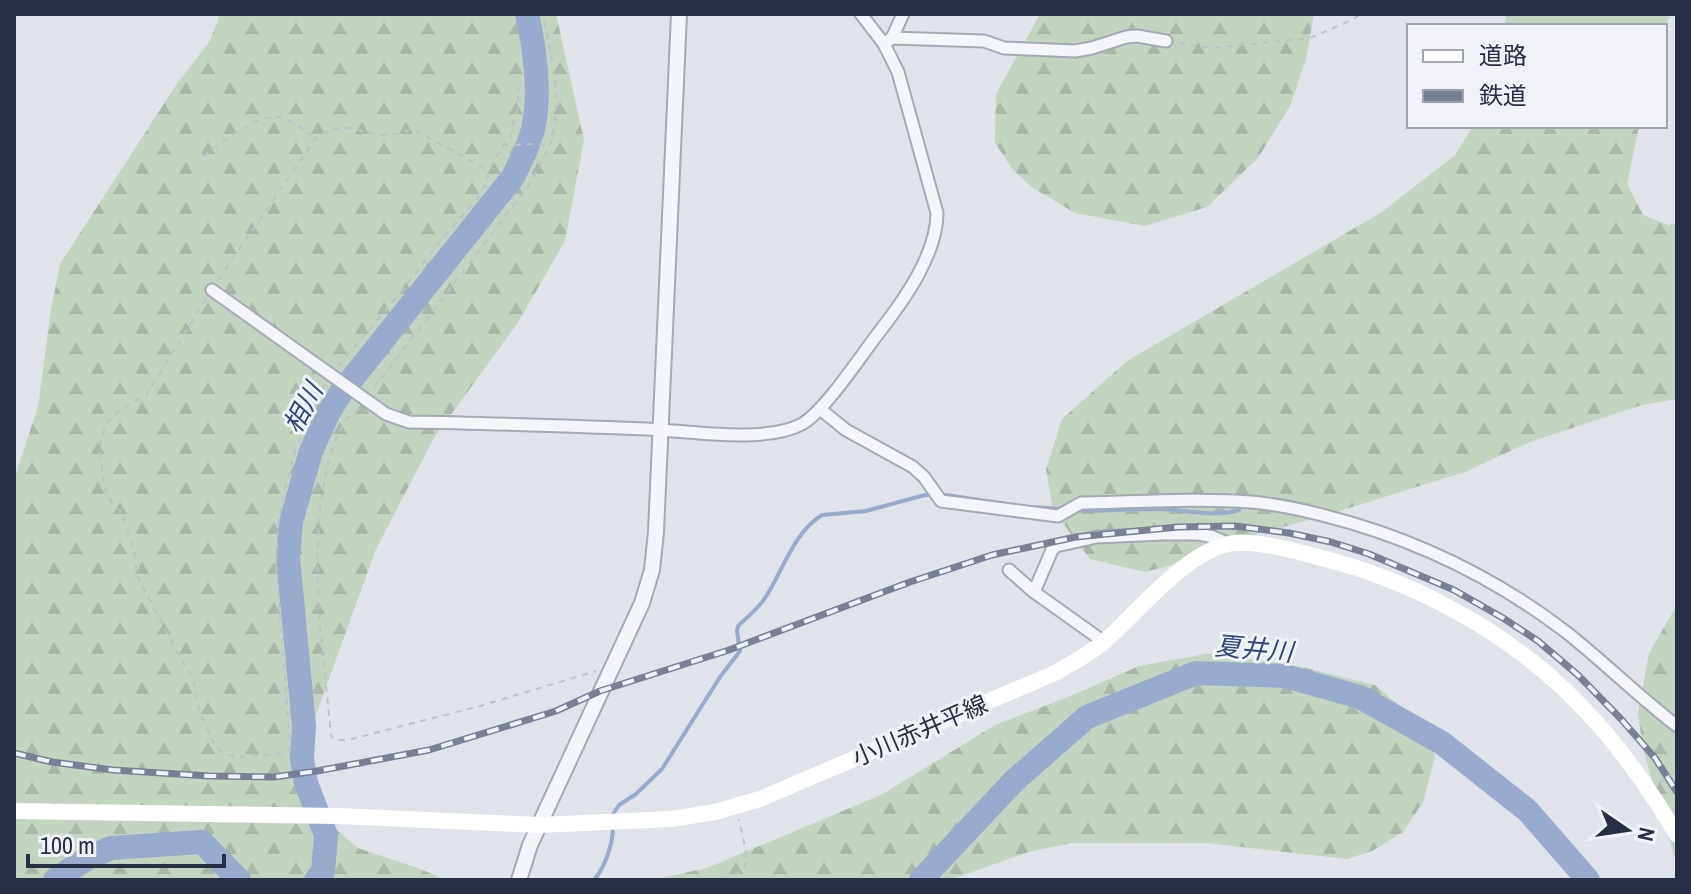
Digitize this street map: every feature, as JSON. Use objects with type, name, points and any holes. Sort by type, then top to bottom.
[{"type":"main road","name":"小川赤井平線","points":[[14,811],[338,816],[539,825],[671,819],[715,812],[760,799],[1055,673],[1104,642],[1178,572],[1204,553],[1230,544],[1278,547],[1378,575],[1433,599],[1476,623],[1528,659],[1577,701],[1622,753],[1677,835]]},
{"type":"street","points":[[519,880],[530,845],[642,603],[652,570],[679,14]]},
{"type":"street","points":[[212,290],[386,414],[409,422],[747,435],[778,432],[803,424],[820,409],[902,302],[925,259],[937,228],[937,213],[888,41],[861,14]]},
{"type":"street","points":[[888,41],[903,14]]},
{"type":"street","points":[[888,41],[984,41],[1004,48],[1075,51],[1126,37],[1166,41]]},
{"type":"street","points":[[820,409],[846,430],[913,467],[941,501],[1058,516],[1081,503],[1251,502],[1294,508],[1408,542],[1459,565],[1527,605],[1567,633],[1677,726]]},
{"type":"street","points":[[1034,592],[1056,546],[1097,537],[1162,534],[1199,534],[1230,544]]},
{"type":"street","points":[[1009,570],[1034,592],[1104,642]]},
{"type":"path","points":[[543,14],[555,83],[555,106],[548,144],[527,188],[347,419],[339,433],[325,477],[317,554],[331,736],[336,740],[348,740],[480,706],[612,666]]},
{"type":"path","points":[[1166,41],[1213,48],[1310,38],[1361,14]]},
{"type":"path","points":[[203,156],[236,132],[264,118],[284,118],[316,138]]},
{"type":"path","points":[[284,753],[235,757],[222,752],[212,740],[201,715],[192,676],[137,575],[134,551],[124,519],[113,506],[104,486],[100,450],[106,424],[123,408],[146,395],[212,290],[316,138],[328,130],[340,127],[387,136],[415,130],[489,171]]},
{"type":"path","points":[[506,145],[548,144]]},
{"type":"path","points":[[1660,783],[1677,770]]},
{"type":"path","points":[[723,880],[741,871],[747,858],[736,806]]},
{"type":"green space","points":[[220,14],[556,14],[584,140],[565,241],[517,324],[434,438],[376,549],[305,745],[304,781],[320,816],[358,848],[446,880],[14,880],[14,479],[38,407],[60,264],[176,85],[210,41]]},
{"type":"green space","points":[[1040,14],[1314,14],[1306,59],[1290,106],[1258,158],[1207,207],[1145,226],[1075,213],[1033,188],[1013,170],[995,143],[996,94]]},
{"type":"green space","points":[[1507,14],[1670,14],[1667,24],[1504,24]]},
{"type":"green space","points":[[1472,128],[1639,128],[1627,184],[1643,215],[1668,225],[1677,223],[1677,399],[1642,405],[1530,442],[1465,472],[1258,534],[1191,560],[1145,572],[1090,559],[1053,510],[1046,469],[1062,419],[1127,361],[1382,212],[1455,155]]},
{"type":"green space","points":[[1677,605],[1677,865],[1643,750],[1638,713],[1649,653]]},
{"type":"green space","points":[[1211,653],[1302,667],[1375,685],[1423,726],[1435,757],[1423,802],[1403,832],[1372,851],[1347,859],[1206,843],[1072,843],[1028,852],[950,880],[652,880],[707,868],[883,794],[995,725],[1139,666]]},
{"type":"waterway","name":"相川","points":[[316,880],[323,872],[326,835],[306,783],[302,759],[304,726],[288,558],[291,522],[311,451],[340,394],[513,177],[522,159],[533,129],[537,102],[535,57],[527,14]]},
{"type":"waterway","points":[[613,818],[619,805],[636,794],[662,769],[740,651],[738,626],[762,602],[803,532],[822,515],[866,511],[925,495],[1006,504]]},
{"type":"waterway","points":[[1031,507],[1062,509]]},
{"type":"waterway","points":[[1075,510],[1157,509],[1220,513],[1239,510]]},
{"type":"waterway","name":"夏井川","points":[[921,880],[1015,780],[1087,717],[1196,673],[1285,676],[1360,697],[1442,743],[1528,811],[1588,880]]},
{"type":"waterway","points":[[594,880],[608,855],[613,827]]},
{"type":"waterway","name":"相川","points":[[55,880],[86,859],[111,848],[202,842],[239,880]]},
{"type":"railway","points":[[14,753],[52,762],[113,770],[209,776],[274,777],[317,771],[429,750],[556,711],[600,691],[729,650],[910,582],[992,555],[1076,537],[1178,527],[1235,526],[1289,533],[1369,554],[1454,590],[1503,618],[1538,641],[1578,675],[1655,758],[1677,792]]}]
